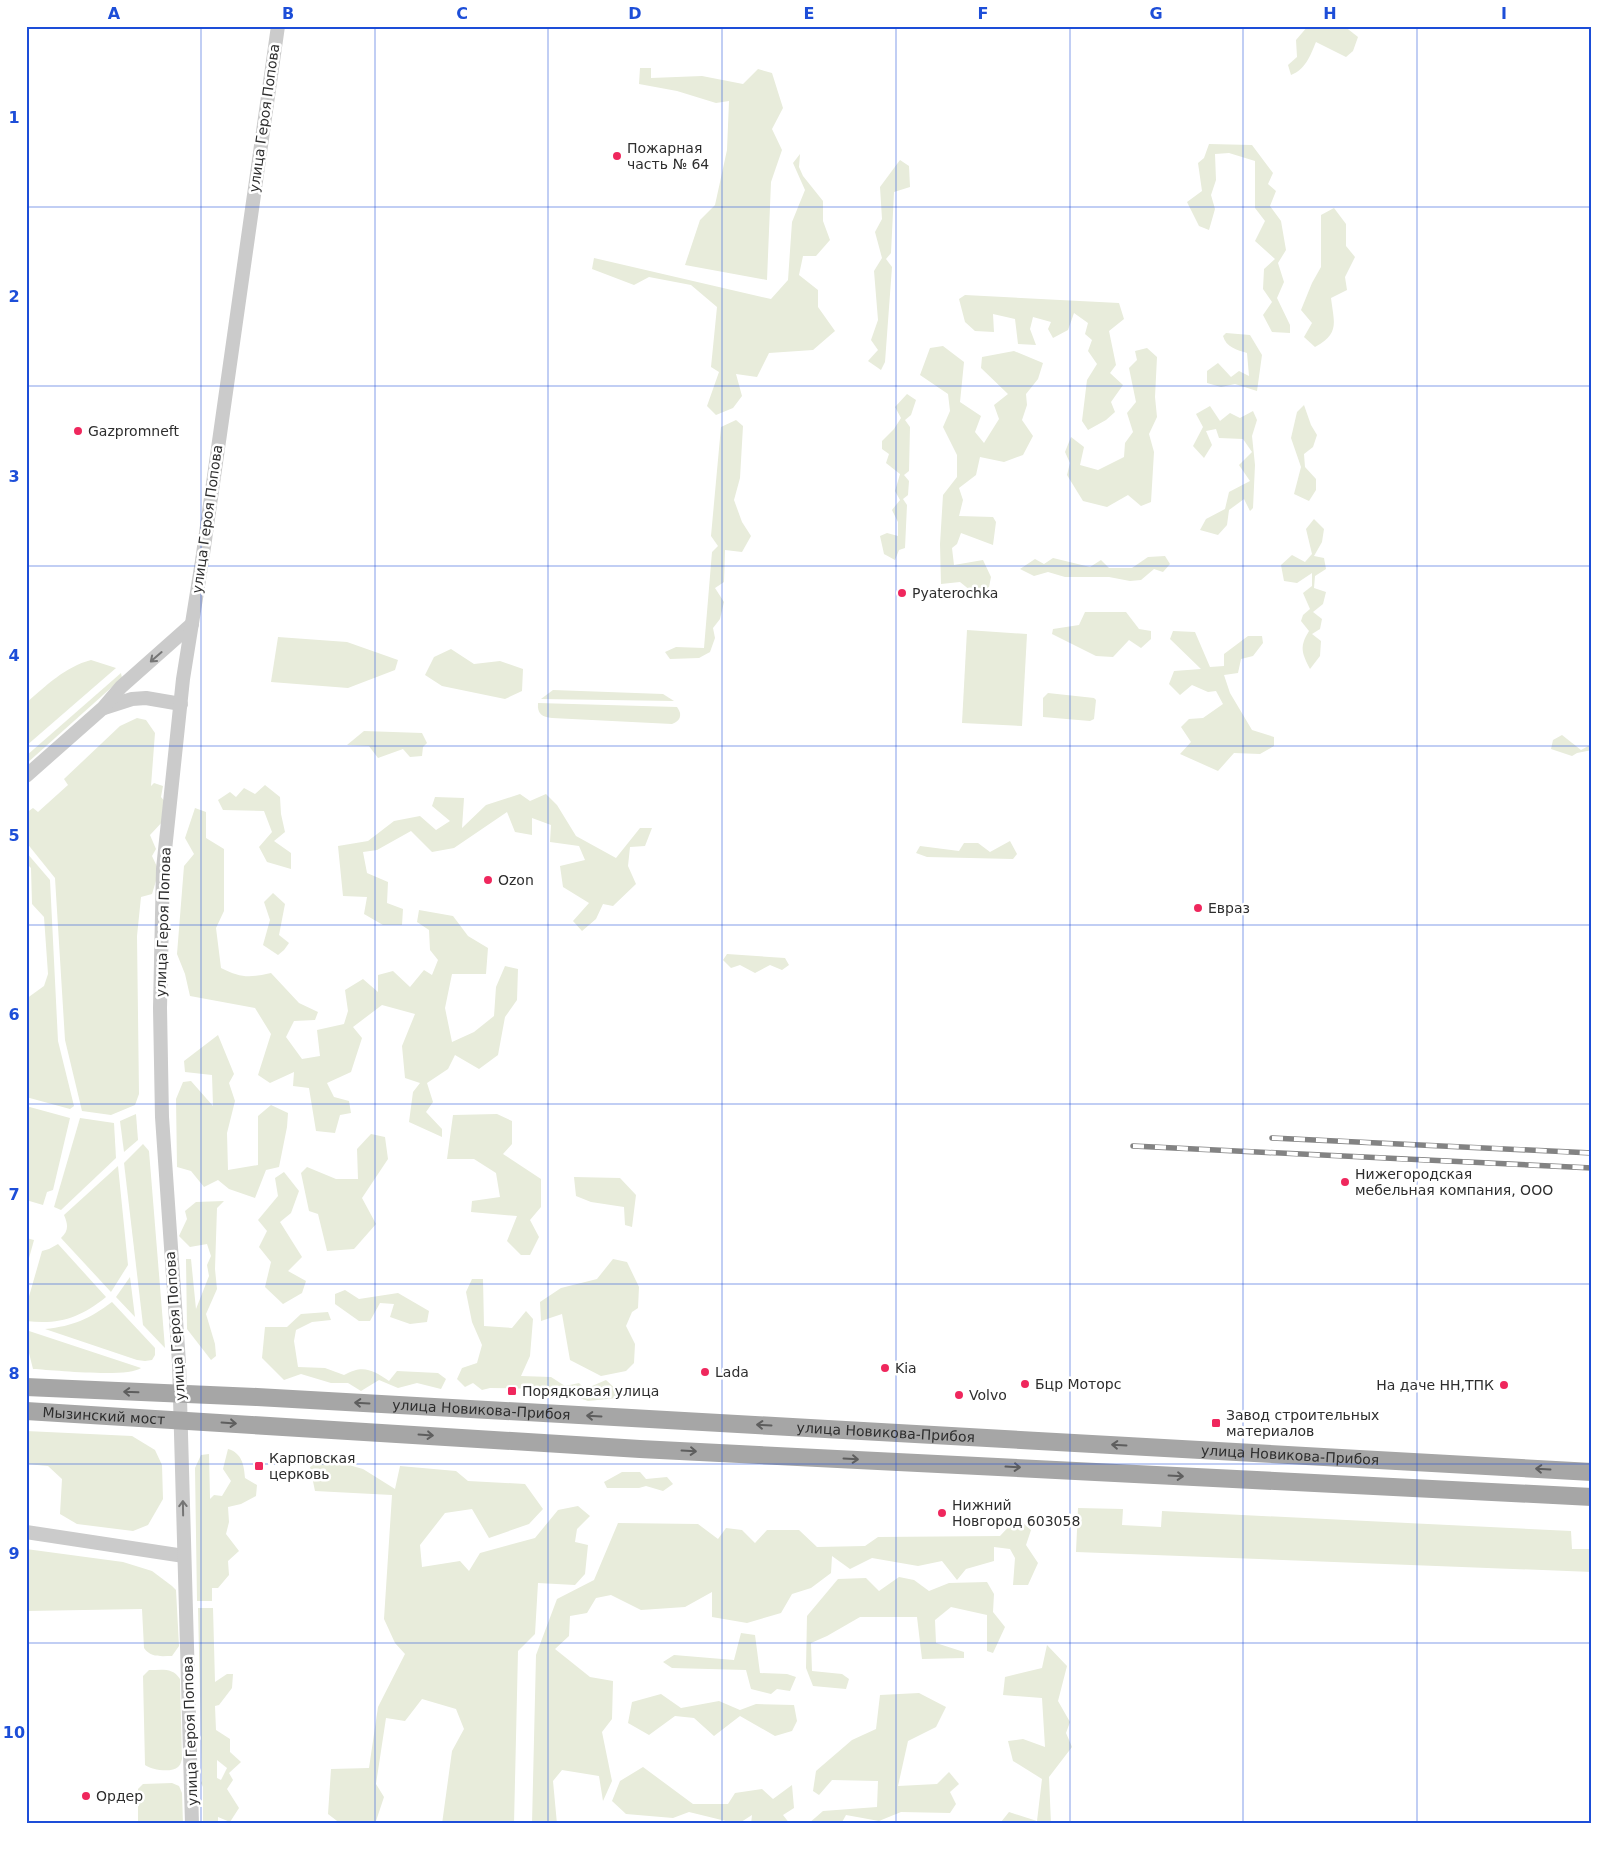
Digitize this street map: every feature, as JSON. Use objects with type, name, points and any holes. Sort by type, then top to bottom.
[{"type":"main road","name":"Мызинский мост","points":[[26,1387],[180,1394]]},
{"type":"main road","name":"улица Новикова-Прибоя","points":[[180,1394],[1592,1472]]},
{"type":"main road","name":"Мызинский мост","points":[[26,1411],[180,1420]]},
{"type":"main road","name":"улица Новикова-Прибоя","points":[[180,1420],[632,1448],[1592,1497]]},
{"type":"street","name":"улица Героя Попова","points":[[192,1824],[180,1394],[162,1116],[160,1008],[163,869],[181,704],[278,26]]},
{"type":"street","points":[[26,776],[103,708],[121,687],[192,624]]},
{"type":"street","points":[[103,708],[132,698],[146,698],[181,704]]},
{"type":"street","points":[[26,1532],[184,1556]]},
{"type":"green space","points":[[1308,26],[1344,26],[1358,37],[1353,51],[1346,57],[1316,42],[1304,66],[1291,75],[1288,65],[1297,57],[1296,40]]},
{"type":"green space","points":[[640,68],[651,68],[651,78],[702,76],[743,84],[758,69],[772,73],[783,108],[772,129],[782,150],[771,182],[767,280],[685,265],[700,220],[715,205],[727,150],[729,101],[716,103],[677,91],[639,84]]},
{"type":"green space","points":[[1209,144],[1252,145],[1273,173],[1268,184],[1276,191],[1270,206],[1281,221],[1286,250],[1278,263],[1284,282],[1277,298],[1290,325],[1290,333],[1272,332],[1263,315],[1272,302],[1263,289],[1264,269],[1275,259],[1255,241],[1265,221],[1255,208],[1255,161],[1229,153],[1215,154],[1216,180],[1211,195],[1215,209],[1209,230],[1199,226],[1187,202],[1202,191],[1198,163],[1204,158]]},
{"type":"green space","points":[[800,154],[799,167],[803,176],[823,201],[823,221],[830,240],[816,256],[803,256],[799,275],[818,290],[818,307],[835,331],[813,350],[769,353],[757,377],[736,374],[742,396],[733,408],[716,415],[707,406],[719,372],[711,367],[717,307],[691,285],[649,277],[634,285],[592,269],[594,258],[771,299],[788,280],[792,222],[805,190],[793,163]]},
{"type":"green space","points":[[900,160],[909,166],[910,187],[894,192],[891,253],[886,259],[892,267],[885,362],[881,370],[868,361],[878,350],[871,340],[878,320],[874,271],[882,258],[875,232],[882,219],[880,187]]},
{"type":"green space","points":[[1334,208],[1346,224],[1346,246],[1355,257],[1345,277],[1347,290],[1331,298],[1334,321],[1332,332],[1323,342],[1315,347],[1304,337],[1312,323],[1301,310],[1321,267],[1321,215]]},
{"type":"green space","points":[[965,295],[1119,303],[1124,319],[1109,331],[1116,365],[1110,373],[1123,385],[1111,402],[1115,412],[1106,420],[1088,430],[1082,421],[1087,380],[1097,364],[1088,351],[1092,340],[1085,334],[1088,323],[1074,313],[1068,330],[1053,338],[1048,329],[1051,322],[1033,317],[1030,329],[1036,345],[1018,344],[1015,319],[993,314],[994,332],[975,331],[965,322],[959,299]]},
{"type":"green space","points":[[1226,333],[1250,335],[1262,355],[1257,391],[1235,384],[1221,387],[1207,383],[1207,371],[1218,363],[1231,377],[1239,371],[1249,376],[1247,353],[1229,345],[1223,336]]},
{"type":"green space","points":[[943,346],[964,362],[960,402],[981,416],[975,432],[984,443],[999,419],[994,405],[1008,394],[981,368],[982,357],[1014,351],[1043,363],[1038,379],[1026,394],[1027,405],[1022,420],[1033,436],[1023,455],[1004,462],[980,457],[976,475],[959,488],[963,500],[959,516],[993,517],[996,522],[993,545],[961,533],[957,544],[952,548],[954,565],[983,560],[991,577],[989,587],[976,595],[960,582],[941,584],[940,544],[943,495],[957,477],[957,455],[943,427],[950,411],[948,394],[920,375],[930,348]]},
{"type":"green space","points":[[1147,348],[1157,357],[1155,397],[1157,417],[1149,434],[1154,452],[1151,502],[1141,506],[1128,495],[1107,507],[1083,501],[1067,475],[1070,463],[1065,452],[1071,437],[1084,447],[1080,465],[1098,470],[1124,457],[1125,443],[1133,432],[1127,413],[1136,402],[1129,368],[1137,360],[1135,351]]},
{"type":"green space","points":[[907,394],[916,400],[911,415],[905,420],[910,427],[909,471],[904,475],[909,481],[908,495],[903,499],[907,505],[905,548],[899,550],[895,560],[884,554],[880,536],[887,533],[898,536],[898,522],[892,510],[900,500],[895,491],[900,474],[886,463],[889,454],[882,449],[882,441],[894,429],[901,418],[895,407]]},
{"type":"green space","points":[[1304,405],[1311,425],[1317,435],[1313,447],[1304,454],[1305,467],[1316,479],[1316,490],[1309,501],[1294,494],[1301,467],[1291,438],[1297,412]]},
{"type":"green space","points":[[1210,406],[1220,421],[1230,413],[1240,418],[1253,411],[1257,420],[1252,436],[1255,465],[1253,508],[1250,511],[1244,499],[1229,510],[1227,525],[1218,535],[1200,530],[1206,519],[1225,509],[1229,492],[1250,481],[1239,465],[1252,452],[1243,439],[1219,438],[1216,429],[1206,431],[1212,445],[1204,458],[1193,446],[1203,427],[1196,414]]},
{"type":"green space","points":[[736,420],[743,426],[740,478],[734,500],[742,522],[751,536],[742,552],[725,550],[724,582],[715,588],[724,602],[720,619],[713,628],[715,638],[710,652],[699,658],[670,659],[665,652],[676,647],[704,648],[712,552],[718,546],[711,536],[721,427]]},
{"type":"green space","points":[[1314,519],[1324,529],[1322,542],[1314,556],[1324,558],[1326,569],[1315,576],[1314,588],[1326,592],[1323,604],[1313,612],[1322,619],[1320,629],[1312,634],[1321,641],[1320,656],[1310,669],[1303,650],[1304,641],[1309,631],[1301,621],[1303,615],[1310,609],[1303,593],[1312,586],[1312,573],[1297,583],[1284,581],[1281,565],[1292,555],[1305,562],[1312,554],[1306,529]]},
{"type":"green space","points":[[1165,556],[1170,564],[1163,572],[1154,569],[1141,580],[1130,581],[1109,577],[1065,577],[1048,572],[1034,576],[1020,569],[1035,559],[1044,564],[1053,558],[1090,567],[1101,560],[1109,568],[1132,568],[1148,557]]},
{"type":"green space","points":[[1085,612],[1126,612],[1139,629],[1151,631],[1151,639],[1141,648],[1129,640],[1113,657],[1096,656],[1052,634],[1053,629],[1079,625]]},
{"type":"green space","points":[[967,630],[1027,634],[1022,726],[962,723]]},
{"type":"green space","points":[[1173,631],[1195,632],[1210,667],[1224,666],[1224,654],[1248,636],[1262,636],[1263,643],[1253,656],[1241,659],[1238,673],[1224,675],[1230,693],[1252,730],[1274,737],[1274,746],[1260,754],[1234,753],[1218,771],[1180,754],[1191,742],[1181,727],[1189,719],[1203,718],[1223,704],[1216,691],[1208,692],[1192,685],[1180,695],[1169,684],[1174,671],[1201,669],[1170,639]]},
{"type":"green space","points":[[278,637],[347,642],[398,660],[395,670],[348,688],[271,682]]},
{"type":"green space","points":[[451,649],[474,664],[500,661],[523,669],[522,691],[505,699],[442,686],[425,675],[434,657]]},
{"type":"green space","points":[[91,660],[116,668],[26,746],[26,703],[65,672]]},
{"type":"green space","points":[[121,673],[122,678],[26,764],[26,756]]},
{"type":"green space","points":[[553,690],[663,694],[674,701],[541,699]]},
{"type":"green space","points":[[1048,693],[1094,698],[1096,700],[1094,719],[1090,721],[1043,717],[1043,698]]},
{"type":"green space","points":[[538,703],[677,707],[680,715],[679,719],[672,724],[552,718],[541,714],[538,710]]},
{"type":"green space","points":[[137,718],[146,720],[155,733],[151,786],[154,783],[163,786],[161,797],[165,802],[164,820],[150,835],[156,849],[152,856],[159,871],[152,894],[141,897],[137,936],[139,1094],[135,1105],[111,1115],[82,1111],[65,1040],[55,878],[26,842],[26,813],[33,808],[38,812],[68,785],[64,779],[120,726]]},
{"type":"green space","points":[[364,731],[422,733],[427,743],[423,747],[422,756],[410,757],[403,749],[378,758],[369,746],[347,745]]},
{"type":"green space","points":[[1562,735],[1581,750],[1592,744],[1592,750],[1572,756],[1551,749],[1553,740]]},
{"type":"green space","points":[[265,785],[280,797],[285,832],[274,841],[291,853],[291,869],[267,862],[259,847],[272,832],[264,811],[223,810],[218,800],[230,792],[236,797],[244,788],[255,794]]},
{"type":"green space","points":[[520,794],[530,801],[546,794],[557,805],[576,836],[616,858],[640,828],[652,828],[645,846],[630,847],[628,866],[636,884],[613,906],[603,904],[596,919],[582,931],[573,921],[589,903],[563,887],[560,866],[585,860],[579,846],[550,842],[551,825],[532,818],[532,835],[515,832],[507,812],[454,848],[432,852],[411,831],[377,850],[363,852],[367,873],[388,882],[387,903],[403,909],[402,925],[383,925],[364,914],[367,897],[343,896],[338,846],[368,841],[394,821],[420,816],[436,830],[450,821],[432,806],[435,797],[464,798],[462,828],[486,805]]},
{"type":"green space","points":[[195,808],[206,812],[206,838],[224,849],[224,911],[216,928],[221,968],[234,974],[245,976],[271,973],[299,1003],[318,1012],[315,1020],[294,1021],[286,1037],[302,1059],[320,1056],[317,1030],[344,1024],[348,1011],[345,990],[363,979],[378,992],[378,975],[393,971],[410,987],[424,970],[432,975],[438,960],[430,950],[429,930],[417,922],[419,910],[453,916],[468,936],[488,948],[486,974],[452,974],[445,1008],[452,1042],[474,1032],[494,1016],[496,987],[505,966],[518,969],[517,1000],[505,1017],[498,1055],[479,1069],[455,1055],[448,1069],[427,1083],[433,1102],[426,1112],[442,1129],[442,1137],[409,1122],[413,1092],[420,1083],[405,1078],[402,1046],[415,1014],[382,1005],[353,1027],[362,1038],[351,1072],[327,1083],[334,1097],[349,1101],[351,1113],[340,1115],[335,1133],[316,1131],[309,1088],[293,1086],[294,1072],[270,1083],[258,1075],[271,1034],[255,1008],[190,996],[185,974],[177,954],[184,866],[194,854],[185,838]]},
{"type":"green space","points":[[1010,841],[1017,854],[1013,859],[927,857],[916,853],[920,846],[959,851],[964,843],[978,843],[990,852]]},
{"type":"green space","points":[[26,852],[50,880],[58,1041],[74,1106],[70,1109],[26,1097],[26,999],[44,986],[48,974],[44,917],[32,904],[31,868],[26,863]]},
{"type":"green space","points":[[273,893],[285,904],[279,935],[289,943],[278,955],[263,945],[270,920],[264,902]]},
{"type":"green space","points":[[727,954],[785,958],[789,965],[782,970],[770,965],[755,973],[740,965],[731,968],[723,960]]},
{"type":"green space","points":[[218,1035],[234,1074],[229,1083],[235,1101],[227,1133],[228,1170],[258,1165],[258,1116],[271,1105],[288,1113],[279,1167],[266,1170],[255,1198],[229,1189],[218,1180],[204,1187],[191,1171],[177,1167],[176,1099],[183,1082],[191,1081],[213,1106],[212,1075],[185,1072],[184,1061]]},
{"type":"green space","points":[[26,1106],[70,1118],[53,1190],[47,1192],[43,1205],[26,1200]]},
{"type":"green space","points":[[136,1114],[138,1140],[124,1152],[120,1121]]},
{"type":"green space","points":[[497,1114],[512,1121],[512,1144],[503,1154],[541,1179],[541,1207],[530,1220],[539,1237],[530,1255],[521,1255],[507,1241],[517,1216],[471,1212],[472,1201],[500,1197],[496,1173],[474,1159],[447,1159],[453,1115]]},
{"type":"green space","points":[[80,1118],[114,1123],[116,1158],[61,1210],[54,1207]]},
{"type":"green space","points":[[371,1134],[385,1137],[388,1159],[362,1198],[376,1224],[354,1249],[327,1251],[318,1214],[309,1211],[301,1173],[307,1167],[336,1179],[358,1179],[357,1149]]},
{"type":"green space","points":[[143,1144],[149,1151],[165,1348],[143,1325],[124,1163]]},
{"type":"green space","points":[[118,1166],[128,1265],[111,1292],[61,1238],[67,1227],[64,1215]]},
{"type":"green space","points":[[284,1172],[299,1191],[291,1213],[280,1222],[302,1257],[288,1271],[306,1281],[302,1293],[283,1304],[265,1287],[271,1262],[259,1247],[267,1231],[258,1220],[278,1196],[275,1178]]},
{"type":"green space","points":[[574,1177],[620,1178],[636,1195],[632,1227],[625,1225],[624,1207],[591,1202],[576,1196]]},
{"type":"green space","points":[[224,1201],[217,1208],[215,1269],[217,1289],[206,1314],[215,1344],[216,1356],[211,1360],[187,1329],[186,1259],[191,1259],[196,1309],[209,1276],[207,1265],[211,1256],[207,1244],[190,1247],[179,1236],[187,1219],[185,1211],[196,1202]]},
{"type":"green space","points":[[26,1238],[34,1240],[26,1269]]},
{"type":"green space","points":[[58,1244],[106,1297],[78,1315],[59,1321],[26,1321],[26,1307],[42,1251]]},
{"type":"green space","points":[[613,1259],[627,1262],[639,1287],[638,1308],[632,1312],[626,1326],[635,1344],[634,1363],[626,1371],[601,1376],[570,1360],[562,1314],[541,1321],[540,1302],[561,1288],[597,1279]]},
{"type":"green space","points":[[130,1277],[135,1317],[116,1297]]},
{"type":"green space","points":[[472,1279],[483,1279],[484,1326],[512,1328],[526,1311],[533,1319],[530,1356],[521,1376],[551,1377],[565,1386],[579,1383],[585,1389],[606,1380],[618,1391],[617,1398],[588,1401],[563,1392],[552,1396],[545,1389],[490,1388],[482,1390],[473,1383],[465,1387],[457,1379],[462,1368],[477,1363],[482,1345],[472,1322],[466,1292]]},
{"type":"green space","points":[[345,1290],[359,1299],[398,1293],[429,1311],[427,1322],[410,1324],[390,1317],[394,1304],[380,1303],[370,1321],[359,1321],[335,1304],[335,1294]]},
{"type":"green space","points":[[112,1302],[155,1348],[155,1355],[152,1360],[137,1360],[45,1329],[81,1321]]},
{"type":"green space","points":[[328,1312],[331,1320],[312,1322],[296,1330],[294,1341],[298,1367],[325,1368],[344,1375],[362,1369],[373,1371],[389,1381],[397,1371],[438,1373],[446,1379],[441,1389],[417,1383],[398,1388],[379,1380],[361,1391],[348,1383],[331,1383],[301,1374],[284,1380],[262,1358],[265,1327],[287,1327],[301,1314]]},
{"type":"green space","points":[[26,1330],[141,1368],[121,1373],[33,1369],[26,1341]]},
{"type":"green space","points":[[26,1431],[132,1436],[155,1450],[162,1465],[163,1499],[148,1525],[133,1531],[77,1524],[60,1514],[62,1479],[48,1466],[26,1464]]},
{"type":"green space","points":[[228,1449],[239,1457],[243,1464],[245,1478],[257,1485],[256,1496],[241,1504],[228,1507],[229,1522],[226,1534],[239,1551],[228,1561],[229,1575],[218,1588],[212,1588],[212,1601],[197,1601],[195,1468],[201,1455],[209,1454],[210,1499],[214,1495],[222,1496],[231,1481],[223,1469]]},
{"type":"green space","points":[[324,1458],[363,1469],[395,1489],[400,1466],[456,1471],[468,1481],[525,1484],[543,1509],[529,1524],[489,1538],[472,1509],[445,1513],[420,1545],[422,1567],[460,1561],[469,1571],[480,1553],[535,1538],[558,1510],[578,1506],[590,1516],[577,1529],[575,1542],[588,1545],[585,1574],[575,1585],[538,1583],[535,1634],[518,1651],[514,1824],[442,1824],[452,1751],[464,1729],[456,1709],[422,1699],[405,1721],[386,1718],[376,1784],[384,1797],[375,1824],[341,1824],[328,1814],[331,1769],[369,1768],[378,1707],[405,1654],[395,1643],[384,1619],[392,1495],[315,1491],[310,1467]]},
{"type":"green space","points":[[622,1472],[640,1472],[646,1479],[667,1477],[673,1484],[663,1491],[646,1486],[639,1488],[607,1488],[604,1482]]},
{"type":"green space","points":[[1078,1508],[1123,1509],[1122,1525],[1161,1527],[1162,1511],[1571,1531],[1572,1549],[1592,1549],[1592,1572],[1076,1552]]},
{"type":"green space","points":[[1017,1518],[1031,1530],[1026,1545],[1038,1563],[1028,1585],[1013,1585],[1015,1558],[1010,1549],[994,1547],[994,1561],[966,1569],[957,1580],[942,1561],[918,1566],[872,1558],[850,1569],[832,1556],[831,1573],[811,1588],[792,1594],[781,1613],[747,1623],[712,1617],[712,1592],[685,1607],[641,1610],[611,1595],[596,1598],[587,1613],[570,1616],[569,1636],[555,1649],[590,1677],[613,1681],[612,1719],[602,1732],[612,1781],[603,1801],[599,1776],[562,1770],[553,1781],[557,1824],[532,1824],[536,1655],[557,1599],[594,1580],[618,1523],[698,1524],[718,1539],[726,1528],[742,1530],[755,1543],[767,1530],[799,1530],[817,1547],[865,1546],[878,1537],[1000,1536]]},
{"type":"green space","points":[[26,1549],[123,1562],[152,1571],[176,1590],[179,1646],[172,1656],[156,1656],[144,1648],[142,1609],[26,1611]]},
{"type":"green space","points":[[899,1577],[914,1580],[929,1591],[949,1583],[987,1582],[994,1594],[993,1612],[1005,1627],[993,1653],[987,1651],[987,1615],[951,1607],[935,1620],[936,1643],[964,1652],[964,1658],[922,1659],[917,1617],[860,1617],[811,1643],[812,1671],[842,1674],[849,1679],[846,1689],[813,1686],[806,1668],[807,1616],[838,1579],[866,1578],[879,1591]]},
{"type":"green space","points":[[198,1608],[213,1608],[215,1682],[227,1674],[233,1674],[232,1688],[219,1705],[215,1706],[216,1730],[230,1739],[230,1752],[241,1762],[229,1773],[233,1780],[227,1789],[239,1808],[230,1822],[218,1817],[218,1824],[203,1824]],"holes":[[[217,1760],[227,1768],[221,1780],[217,1778]]]},
{"type":"green space","points":[[741,1633],[755,1635],[760,1673],[787,1674],[796,1677],[790,1691],[777,1689],[771,1694],[751,1689],[746,1670],[672,1668],[663,1662],[674,1655],[734,1660]]},
{"type":"green space","points":[[1047,1645],[1067,1666],[1058,1701],[1070,1722],[1066,1733],[1072,1747],[1049,1777],[1051,1824],[1005,1824],[1001,1822],[1009,1812],[1037,1821],[1042,1779],[1013,1761],[1008,1741],[1023,1739],[1045,1747],[1042,1698],[1003,1695],[1005,1677],[1042,1668]]},
{"type":"green space","points":[[149,1670],[170,1671],[180,1679],[182,1759],[178,1767],[171,1770],[156,1769],[145,1765],[143,1676]]},
{"type":"green space","points":[[919,1693],[946,1707],[936,1727],[908,1741],[898,1786],[937,1784],[949,1772],[959,1784],[950,1792],[956,1804],[950,1813],[901,1812],[879,1821],[846,1815],[841,1824],[808,1824],[823,1811],[877,1807],[878,1781],[832,1780],[819,1795],[813,1791],[816,1771],[852,1740],[876,1729],[880,1695]]},
{"type":"green space","points":[[661,1694],[681,1708],[719,1701],[740,1710],[756,1704],[794,1705],[797,1721],[792,1731],[775,1736],[740,1716],[714,1736],[694,1718],[675,1716],[649,1735],[628,1723],[632,1702]]},
{"type":"green space","points":[[643,1767],[693,1804],[728,1804],[735,1793],[762,1789],[773,1799],[792,1785],[794,1808],[783,1815],[790,1824],[751,1824],[752,1815],[738,1824],[689,1812],[673,1818],[626,1814],[612,1801],[620,1781]]},
{"type":"green space","points":[[172,1783],[179,1786],[182,1793],[183,1824],[138,1824],[138,1789],[143,1784]]},
{"type":"railway","points":[[1272,1138],[1592,1153]]},
{"type":"railway","points":[[1133,1146],[1592,1168]]},
{"type":"place","name":"Пожарная часть № 64","points":[[617,156]]},
{"type":"place","name":"Gazpromneft","points":[[78,431]]},
{"type":"place","name":"Pyaterochka","points":[[902,593]]},
{"type":"place","name":"Ozon","points":[[488,880]]},
{"type":"place","name":"Евраз","points":[[1198,908]]},
{"type":"place","name":"Нижегородская мебельная компания, ООО","points":[[1345,1182]]},
{"type":"place","name":"Kia","points":[[885,1368]]},
{"type":"place","name":"Lada","points":[[705,1372]]},
{"type":"place","name":"Бцр Моторс","points":[[1025,1384]]},
{"type":"place","name":"На даче НН,ТПК","points":[[1504,1385]]},
{"type":"place","name":"Порядковая улица","points":[[512,1391]]},
{"type":"place","name":"Volvo","points":[[959,1395]]},
{"type":"place","name":"Завод строительных материалов","points":[[1216,1423]]},
{"type":"place","name":"Карповская церковь","points":[[259,1466]]},
{"type":"place","name":"Нижний Новгород 603058","points":[[942,1513]]},
{"type":"place","name":"Ордер","points":[[86,1796]]}]
